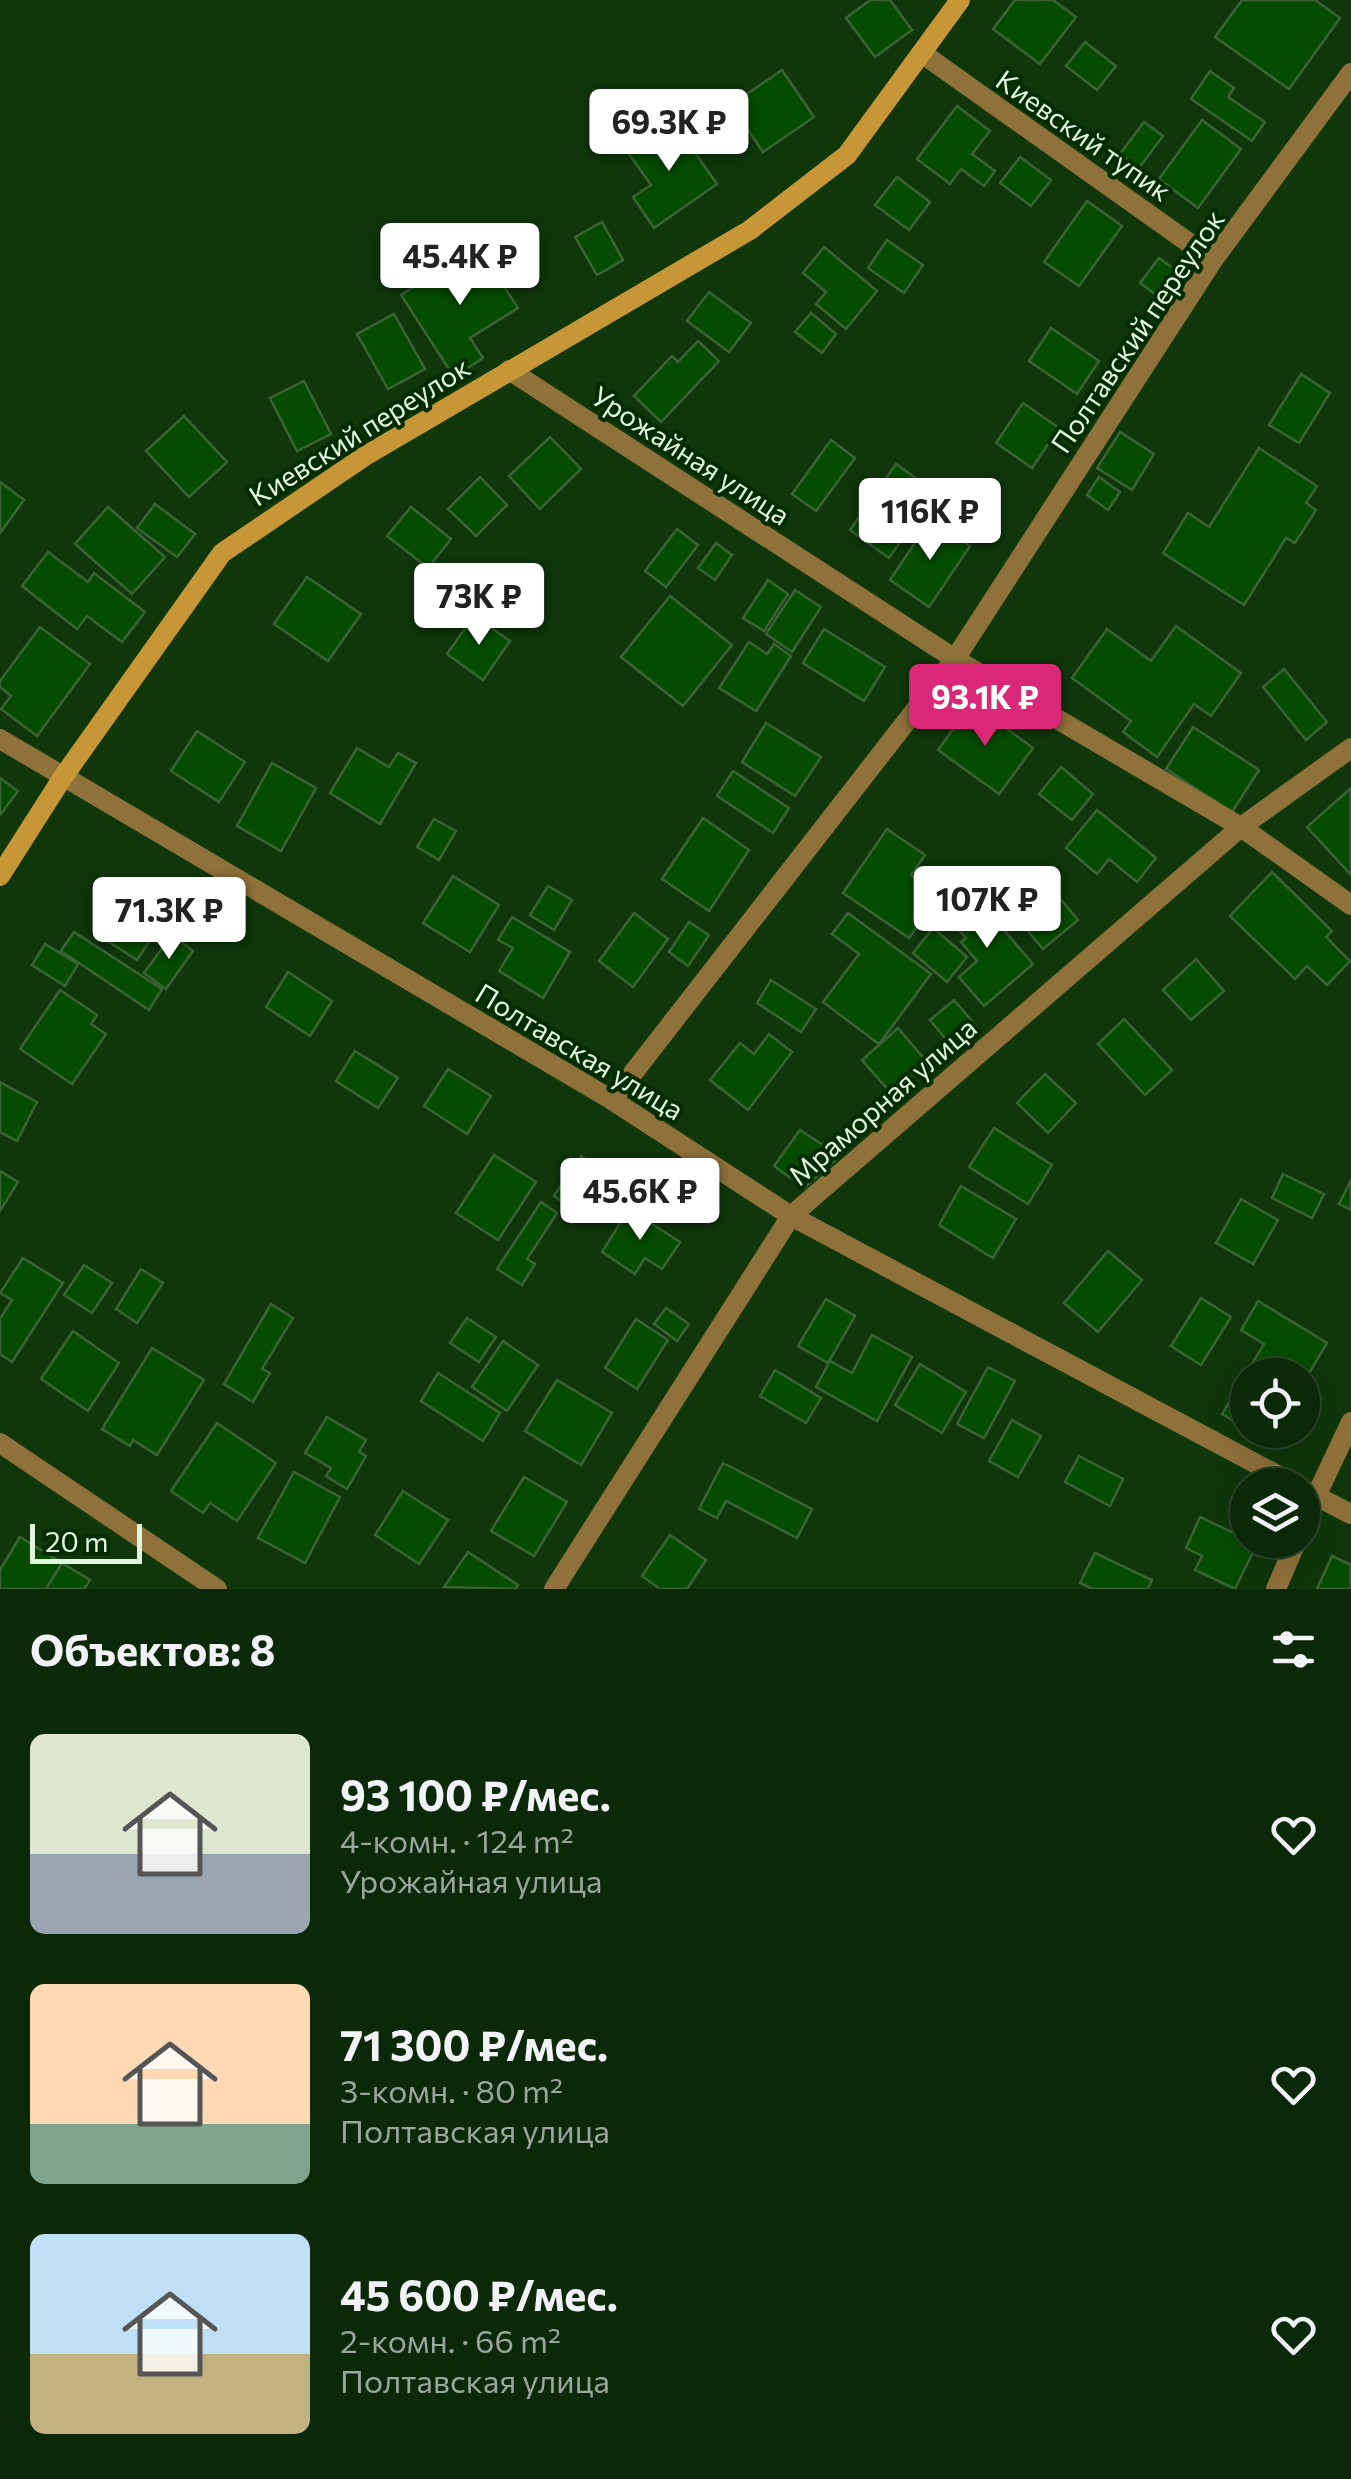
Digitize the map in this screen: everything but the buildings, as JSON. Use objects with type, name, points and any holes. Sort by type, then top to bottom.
[{"type":"street","name":"Киевский переулок","points":[[0,876],[63,777],[222,553],[365,456],[750,230],[847,154],[960,0]]},
{"type":"street","name":"Киевский тупик","points":[[923,54],[1213,260]]},
{"type":"street","name":"Полтавский переулок","points":[[612,1100],[954,659],[1213,260],[1351,73]]},
{"type":"street","name":"Урожайная улица","points":[[509,370],[954,659],[1241,827],[1351,904]]},
{"type":"street","name":"Полтавская улица","points":[[0,739],[612,1100],[791,1216],[1264,1468]]},
{"type":"street","name":"Мраморная улица","points":[[554,1589],[791,1216],[1241,827],[1351,748]]},
{"type":"street","points":[[1320,1474],[1351,1422]]},
{"type":"street","points":[[0,1444],[217,1589]]},
{"type":"street","points":[[1320,1498],[1351,1514]]},
{"type":"street","points":[[1276,1589],[1289,1558]]}]
